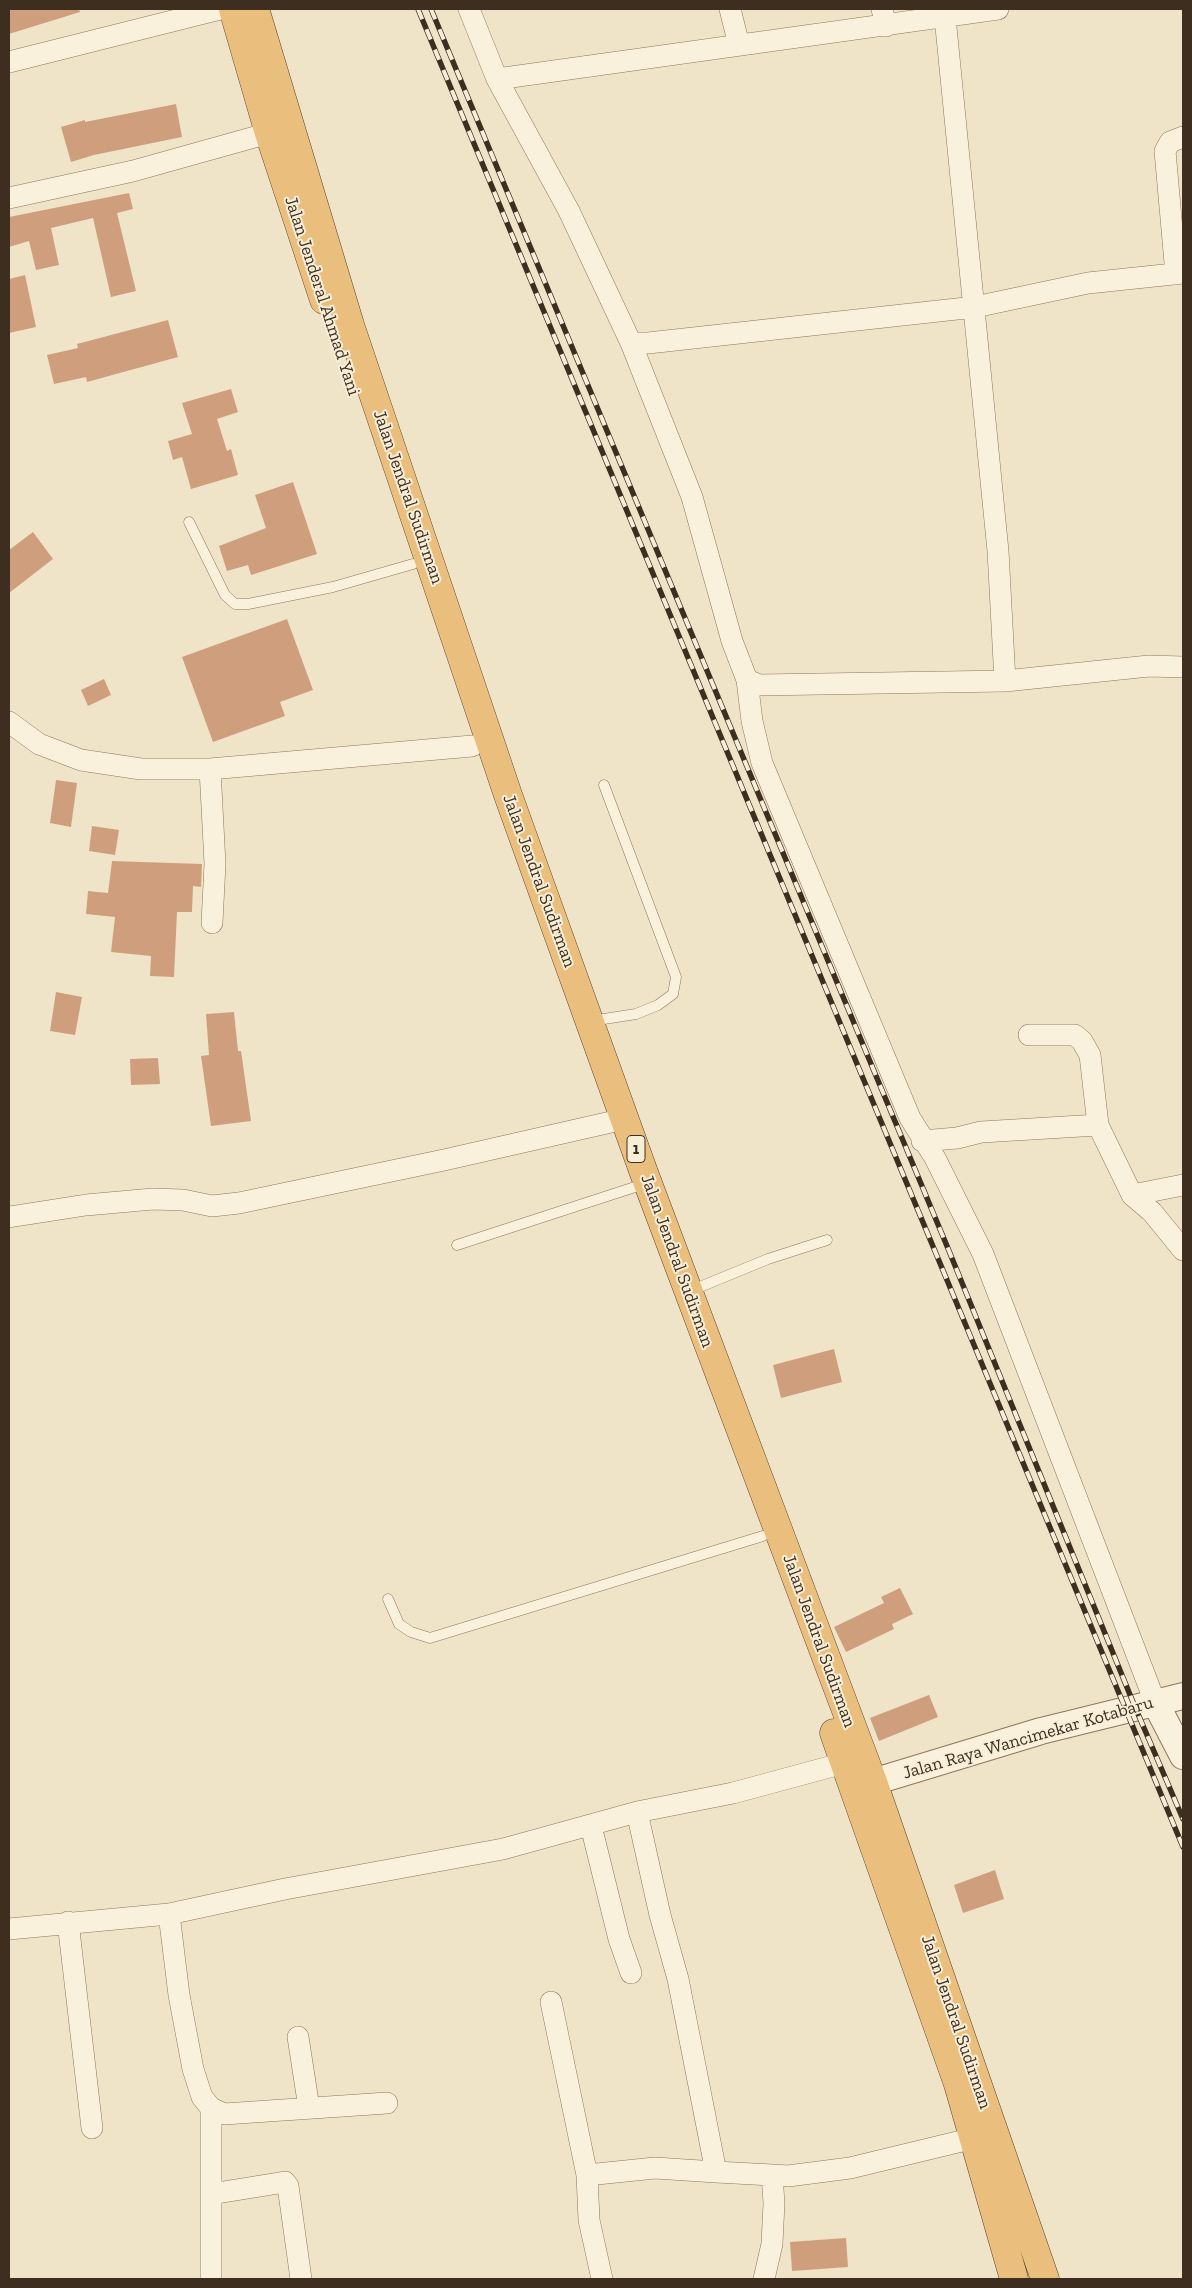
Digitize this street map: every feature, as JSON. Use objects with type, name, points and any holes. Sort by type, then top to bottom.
[{"type":"highway","name":"Jalan Jenderal Ahmad Yani","points":[[233,9],[269,133],[472,746],[763,1536],[958,2084],[1014,2279]]},
{"type":"highway","name":"Jalan Jendral Sudirman","points":[[255,9],[350,325],[508,795],[689,1292],[873,1782],[1044,2279]]},
{"type":"street","points":[[9,62],[220,9]]},
{"type":"street","points":[[469,9],[497,78],[569,211],[631,343],[692,497],[732,641],[747,680],[752,721],[762,763],[910,1118],[922,1141],[935,1158],[983,1254],[1155,1702],[1183,1756]]},
{"type":"street","points":[[730,9],[739,45]]},
{"type":"street","points":[[497,78],[739,45],[884,17],[945,17],[998,9]]},
{"type":"street","points":[[945,17],[998,550],[1005,680]]},
{"type":"street","points":[[9,198],[133,171],[269,133]]},
{"type":"street","points":[[631,343],[648,343],[975,307],[1088,283],[1180,273],[1166,151],[1170,142],[1183,137]]},
{"type":"street","points":[[747,680],[760,685],[1005,680],[1149,666],[1183,667]]},
{"type":"street","points":[[9,722],[39,744],[81,760],[141,769],[210,769],[472,746]]},
{"type":"street","points":[[210,769],[214,826],[212,923]]},
{"type":"street","points":[[1029,1035],[1075,1035],[1082,1041],[1090,1055],[1098,1125],[1132,1195],[1152,1212],[1183,1250]]},
{"type":"street","points":[[9,1217],[86,1205],[153,1199],[183,1200],[212,1206],[239,1203],[444,1160],[611,1122]]},
{"type":"street","points":[[922,1141],[957,1138],[981,1132],[1098,1125]]},
{"type":"street","points":[[1132,1195],[1183,1185]]},
{"type":"street","name":"Jalan Raya Wancimekar Kotabaru","points":[[873,1782],[1041,1731],[1183,1696]]},
{"type":"street","points":[[9,1929],[170,1914],[285,1889],[504,1849],[637,1812],[733,1793],[844,1763]]},
{"type":"street","points":[[637,1812],[660,1915],[678,1979],[716,2172]]},
{"type":"street","points":[[591,1826],[619,1939],[631,1973]]},
{"type":"street","points":[[170,1914],[179,1995],[192,2069],[202,2097],[211,2108],[224,2114],[387,2103]]},
{"type":"street","points":[[68,1922],[92,2128]]},
{"type":"street","points":[[551,2002],[587,2175],[589,2220],[602,2279]]},
{"type":"street","points":[[298,2037],[309,2108]]},
{"type":"street","points":[[211,2108],[211,2279]]},
{"type":"street","points":[[587,2175],[655,2168],[788,2176],[850,2168],[974,2138]]},
{"type":"street","points":[[764,2279],[772,2244],[774,2203],[772,2175]]},
{"type":"street","points":[[211,2194],[285,2182],[288,2186],[301,2279]]},
{"type":"lane","points":[[189,522],[225,595],[234,604],[248,604],[333,587],[413,564]]},
{"type":"lane","points":[[590,1021],[636,1014],[658,1005],[672,994],[676,977],[604,785]]},
{"type":"lane","points":[[457,1245],[635,1187]]},
{"type":"lane","points":[[689,1292],[768,1259],[827,1240]]},
{"type":"lane","points":[[388,1598],[399,1624],[412,1632],[430,1638],[763,1536]]},
{"type":"building","points":[[9,9],[79,9],[80,12],[9,34]]},
{"type":"building","points":[[176,104],[182,137],[94,155],[71,162],[61,127],[85,120],[85,122]]},
{"type":"building","points":[[129,193],[133,209],[117,213],[136,291],[111,297],[93,218],[51,228],[59,265],[36,270],[29,241],[9,247],[9,217]]},
{"type":"building","points":[[25,275],[36,327],[9,333],[9,279]]},
{"type":"building","points":[[168,320],[178,357],[87,382],[86,377],[54,384],[47,355],[78,348],[77,344]]},
{"type":"building","points":[[231,389],[238,412],[217,419],[227,451],[231,449],[238,475],[191,489],[182,457],[173,460],[168,441],[192,434],[182,403]]},
{"type":"building","points":[[293,482],[317,554],[251,575],[248,565],[227,571],[219,546],[266,528],[255,495]]},
{"type":"building","points":[[33,532],[53,559],[9,593],[9,550]]},
{"type":"building","points":[[287,619],[313,690],[280,702],[285,716],[213,742],[182,657]]},
{"type":"building","points":[[104,679],[111,695],[88,706],[81,690]]},
{"type":"building","points":[[56,780],[77,783],[71,827],[50,823]]},
{"type":"building","points":[[92,826],[119,830],[115,855],[89,851]]},
{"type":"building","points":[[112,861],[202,864],[201,887],[193,886],[192,912],[177,912],[174,977],[150,976],[151,956],[111,952],[115,917],[86,914],[88,891],[108,893]]},
{"type":"building","points":[[56,992],[82,997],[75,1035],[50,1031]]},
{"type":"building","points":[[234,1012],[238,1051],[241,1051],[251,1121],[211,1126],[201,1056],[209,1055],[206,1014]]},
{"type":"building","points":[[158,1058],[160,1084],[131,1085],[130,1059]]},
{"type":"building","points":[[834,1349],[842,1382],[781,1398],[773,1365]]},
{"type":"building","points":[[900,1588],[913,1614],[892,1624],[894,1629],[846,1652],[834,1627],[884,1603],[881,1597]]},
{"type":"building","points":[[929,1695],[938,1717],[879,1741],[870,1718]]},
{"type":"building","points":[[995,1870],[1004,1899],[963,1913],[954,1885]]},
{"type":"building","points":[[846,2238],[848,2267],[792,2271],[790,2242]]},
{"type":"railway","points":[[418,9],[1183,1847]]},
{"type":"railway","points":[[431,9],[947,1246],[1135,1707],[1183,1819]]}]
